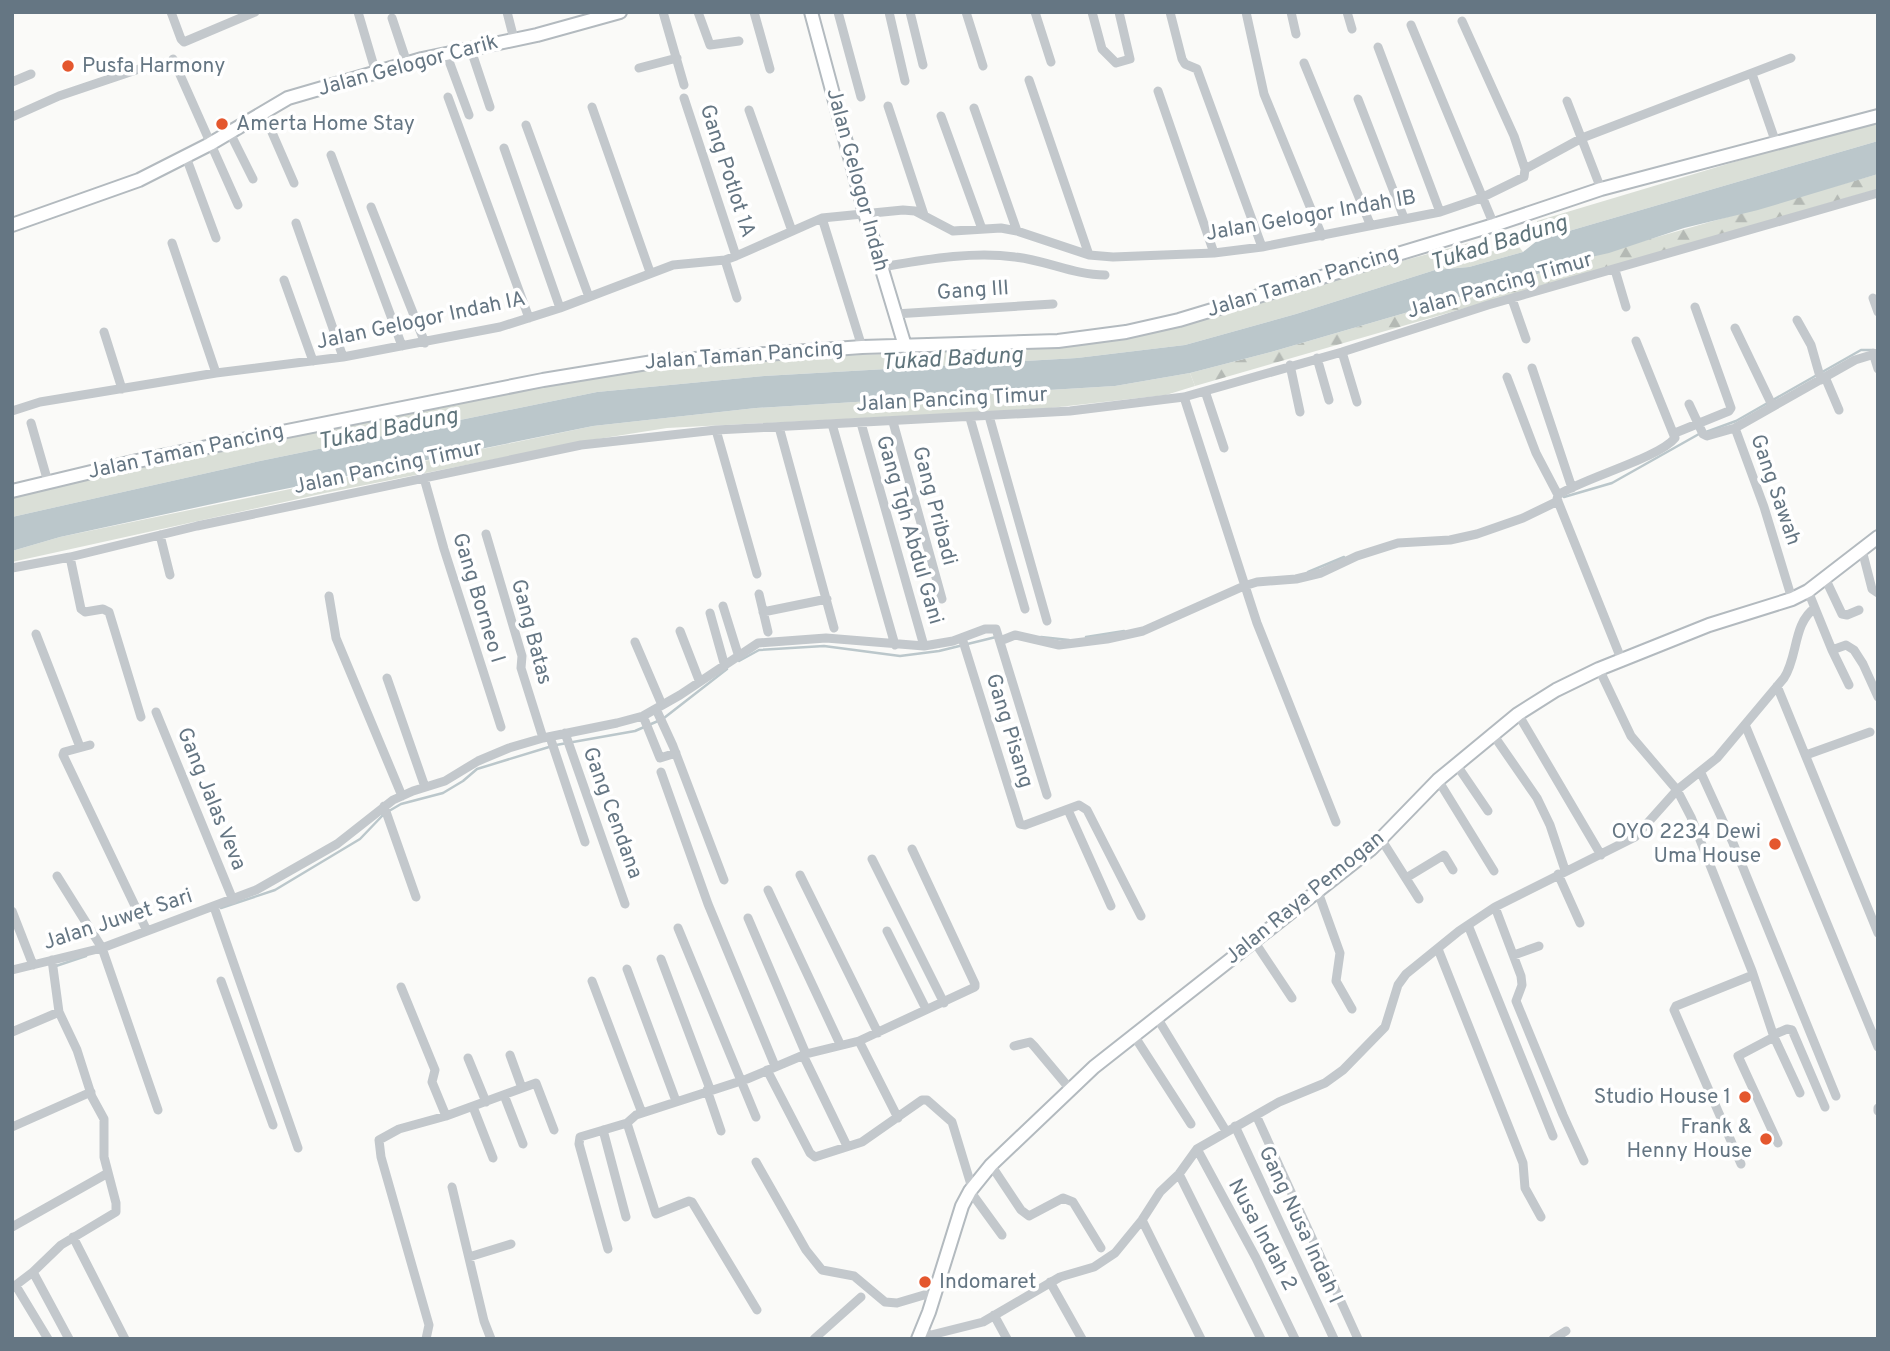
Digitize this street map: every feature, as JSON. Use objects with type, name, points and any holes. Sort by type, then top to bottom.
[{"type":"street","points":[[170,12],[184,42],[255,12]]},
{"type":"street","points":[[358,12],[376,72]]},
{"type":"street","points":[[507,12],[514,39]]},
{"type":"street","name":"Jalan Gelogor Carik","points":[[12,225],[139,180],[211,144],[288,99],[407,63],[620,12]]},
{"type":"street","points":[[663,12],[684,85]]},
{"type":"street","points":[[698,12],[710,45],[739,41]]},
{"type":"street","points":[[754,12],[770,69]]},
{"type":"street","name":"Jalan Gelogor Indah","points":[[811,12],[865,213],[905,346]]},
{"type":"street","points":[[838,12],[861,97]]},
{"type":"street","points":[[889,12],[905,81]]},
{"type":"street","points":[[910,12],[923,65]]},
{"type":"street","points":[[966,12],[982,66]]},
{"type":"street","points":[[1035,12],[1051,62]]},
{"type":"street","points":[[1090,12],[1102,50],[1116,63],[1130,59],[1119,12]]},
{"type":"street","points":[[1090,12],[1097,47]]},
{"type":"street","points":[[1170,12],[1182,59],[1185,64],[1197,69],[1262,247]]},
{"type":"street","points":[[1246,12],[1259,79],[1322,236]]},
{"type":"street","points":[[1291,12],[1296,34]]},
{"type":"street","points":[[1347,12],[1352,29]]},
{"type":"street","points":[[392,18],[407,63]]},
{"type":"street","points":[[1462,21],[1514,136],[1525,169]]},
{"type":"street","points":[[1411,25],[1494,225]]},
{"type":"street","points":[[470,47],[490,107]]},
{"type":"street","points":[[1378,47],[1440,212]]},
{"type":"street","points":[[446,53],[469,115]]},
{"type":"street","points":[[639,68],[677,58]]},
{"type":"street","name":"Jalan Gelogor Indah IB","points":[[865,213],[903,210],[924,215],[953,231],[1001,228],[1089,255],[1113,257],[1214,253],[1262,247],[1440,212],[1482,198],[1524,177],[1525,169],[1582,138],[1791,58]]},
{"type":"street","points":[[173,59],[238,205]]},
{"type":"street","points":[[1304,63],[1370,224]]},
{"type":"street","points":[[12,117],[59,96],[139,69]]},
{"type":"street","points":[[12,82],[32,74]]},
{"type":"street","points":[[1752,75],[1776,144]]},
{"type":"street","points":[[1028,80],[1089,255]]},
{"type":"street","points":[[1158,92],[1214,253]]},
{"type":"street","points":[[448,97],[529,318]]},
{"type":"street","name":"Gang Potlot 1A","points":[[684,98],[736,256]]},
{"type":"street","points":[[1357,99],[1404,218]]},
{"type":"street","points":[[1566,101],[1601,190]]},
{"type":"street","points":[[888,106],[924,215]]},
{"type":"street","points":[[592,107],[650,272]]},
{"type":"street","points":[[974,108],[1017,231]]},
{"type":"street","points":[[749,110],[792,231]]},
{"type":"street","points":[[264,114],[294,183]]},
{"type":"street","points":[[941,116],[982,229]]},
{"type":"street","name":"Jalan Taman Pancing","points":[[12,491],[136,461],[584,373],[653,362],[862,347],[1058,341],[1126,332],[1179,320],[1601,190],[1878,116]]},
{"type":"street","points":[[526,125],[589,297]]},
{"type":"street","points":[[230,133],[253,179]]},
{"type":"street","points":[[504,148],[560,308]]},
{"type":"street","points":[[331,155],[402,346]]},
{"type":"street","points":[[186,157],[216,238]]},
{"type":"street","name":"Jalan Pancing Timur","points":[[12,568],[581,445],[716,430],[970,418],[1135,405],[1184,397],[1878,193]]},
{"type":"street","points":[[371,207],[423,343]]},
{"type":"street","name":"Jalan Gelogor Indah IA","points":[[12,411],[40,402],[216,373],[343,357],[500,327],[560,308],[673,265],[725,260],[822,218],[865,213]]},
{"type":"street","points":[[822,218],[862,347]]},
{"type":"street","points":[[371,221],[423,343]]},
{"type":"street","points":[[296,223],[343,357]]},
{"type":"street","points":[[172,243],[216,373]]},
{"type":"street","points":[[881,267],[933,258],[990,255],[1014,256],[1064,267],[1086,275],[1105,275]]},
{"type":"street","points":[[725,260],[737,298]]},
{"type":"street","points":[[1615,271],[1626,307]]},
{"type":"street","points":[[284,280],[313,361]]},
{"type":"street","points":[[1873,298],[1878,312]]},
{"type":"street","points":[[1512,299],[1526,339]]},
{"type":"street","name":"Gang III","points":[[895,314],[1053,304]]},
{"type":"street","points":[[1695,307],[1731,408],[1701,429]]},
{"type":"street","points":[[1797,320],[1811,345],[1821,375],[1839,410]]},
{"type":"street","points":[[1735,328],[1771,404]]},
{"type":"street","points":[[104,332],[122,388]]},
{"type":"street","points":[[1636,341],[1675,433]]},
{"type":"street","points":[[1342,352],[1357,402]]},
{"type":"street","points":[[1875,353],[1878,369]]},
{"type":"street","name":"Gang Sawah","points":[[1793,599],[1735,428],[1821,375],[1875,353]]},
{"type":"street","points":[[1317,358],[1329,400]]},
{"type":"street","points":[[1290,365],[1300,412]]},
{"type":"street","points":[[1532,368],[1572,488]]},
{"type":"street","points":[[1507,377],[1622,661]]},
{"type":"street","points":[[1205,391],[1223,448]]},
{"type":"street","points":[[1184,397],[1267,652],[1336,821]]},
{"type":"street","points":[[1689,404],[1701,429],[1710,435],[1735,428]]},
{"type":"street","points":[[989,416],[1047,621]]},
{"type":"street","points":[[970,418],[1025,609]]},
{"type":"street","name":"Gang Pribadi","points":[[893,422],[942,599]]},
{"type":"street","points":[[31,423],[48,482]]},
{"type":"street","name":"Gang Tgh Abdul Gani","points":[[860,423],[924,646]]},
{"type":"street","points":[[832,424],[895,645]]},
{"type":"street","points":[[779,427],[834,628]]},
{"type":"street","name":"Jalan Juwet Sari","points":[[12,970],[33,965],[53,966],[215,909],[256,890],[337,844],[402,796],[445,781],[488,756],[567,739],[617,723],[645,721],[724,663],[765,641],[826,638],[924,646],[963,642],[985,629],[993,628],[998,636],[1015,635],[1059,645],[1143,631],[1244,583],[1296,579],[1321,573],[1357,555],[1398,543],[1450,540],[1478,534],[1522,518],[1572,488],[1671,442],[1675,433],[1701,429]]},
{"type":"street","points":[[716,430],[757,574]]},
{"type":"street","name":"Gang Borneo I","points":[[424,478],[447,561],[501,727]]},
{"type":"street","name":"Gang Batas","points":[[486,534],[522,656],[521,668],[585,842]]},
{"type":"street","points":[[160,535],[170,575]]},
{"type":"street","name":"Jalan Raya Pemogan","points":[[926,1336],[934,1296],[959,1216],[971,1189],[991,1165],[1070,1089],[1133,1034],[1318,892],[1381,839],[1438,780],[1518,713],[1569,682],[1709,625],[1793,599],[1812,600],[1825,578],[1878,537]]},
{"type":"street","points":[[1862,550],[1872,589],[1878,593]]},
{"type":"street","points":[[70,557],[81,609],[85,612],[103,609],[108,612],[141,717]]},
{"type":"street","points":[[1825,578],[1842,614],[1847,615],[1859,610]]},
{"type":"street","points":[[759,594],[768,632]]},
{"type":"street","points":[[329,596],[336,638],[402,796]]},
{"type":"street","points":[[763,612],[827,599]]},
{"type":"street","points":[[1812,600],[1849,685]]},
{"type":"street","points":[[926,1336],[970,1326],[1050,1282],[1105,1260],[1124,1244],[1160,1192],[1179,1174],[1197,1149],[1227,1127],[1325,1083],[1343,1070],[1385,1027],[1398,985],[1406,974],[1438,948],[1495,907],[1562,868],[1635,837],[1677,790],[1701,773],[1746,727],[1789,671],[1812,600]]},
{"type":"street","points":[[723,606],[738,654]]},
{"type":"street","points":[[709,613],[724,663]]},
{"type":"street","points":[[680,631],[699,681]]},
{"type":"street","points":[[36,635],[85,746],[64,752],[63,755],[147,931]]},
{"type":"street","points":[[998,636],[1047,796]]},
{"type":"street","points":[[635,642],[724,880]]},
{"type":"street","name":"Gang Pisang","points":[[963,642],[1020,824],[1025,825],[1068,810]]},
{"type":"street","points":[[1832,650],[1846,645],[1854,650],[1878,696]]},
{"type":"street","points":[[1599,669],[1631,736],[1677,790],[1691,817],[1753,975],[1773,1036],[1800,1093]]},
{"type":"street","points":[[387,678],[425,787]]},
{"type":"street","points":[[1777,686],[1878,933]]},
{"type":"street","name":"Gang Jalas Veva","points":[[156,712],[233,900]]},
{"type":"street","points":[[1518,713],[1599,851]]},
{"type":"street","points":[[645,721],[660,758],[676,753]]},
{"type":"street","points":[[1746,727],[1878,1047]]},
{"type":"street","points":[[1806,755],[1870,732]]},
{"type":"street","points":[[1492,733],[1536,798],[1550,825],[1580,923]]},
{"type":"street","name":"Gang Cendana","points":[[567,739],[625,904]]},
{"type":"street","points":[[1456,764],[1488,811]]},
{"type":"street","points":[[661,772],[771,1068],[811,1155],[818,1156],[862,1142],[925,1099],[952,1122],[971,1189],[1002,1235]]},
{"type":"street","points":[[1701,773],[1733,843],[1836,1096]]},
{"type":"street","points":[[1438,780],[1494,871]]},
{"type":"street","points":[[1111,906],[1068,810],[1079,806],[1087,810],[1141,916]]},
{"type":"street","points":[[386,809],[416,897]]},
{"type":"street","points":[[1381,839],[1419,899]]},
{"type":"street","points":[[608,1249],[578,1140],[583,1135],[627,1123],[632,1117],[642,1113],[741,1081],[805,1055],[859,1041],[975,988],[912,849]]},
{"type":"street","points":[[1406,878],[1444,855],[1452,870]]},
{"type":"street","points":[[872,859],[944,1003]]},
{"type":"street","points":[[800,875],[877,1033]]},
{"type":"street","points":[[57,876],[102,950],[158,1110]]},
{"type":"street","points":[[768,890],[841,1044]]},
{"type":"street","points":[[1318,892],[1340,953],[1336,981],[1352,1009]]},
{"type":"street","points":[[1495,907],[1521,976],[1522,985],[1516,1001],[1584,1161]]},
{"type":"street","points":[[215,909],[298,1148]]},
{"type":"street","points":[[12,911],[33,965]]},
{"type":"street","points":[[748,918],[805,1055],[847,1146]]},
{"type":"street","points":[[1468,925],[1553,1136]]},
{"type":"street","points":[[678,928],[756,1117]]},
{"type":"street","points":[[887,931],[926,1009]]},
{"type":"street","points":[[1254,941],[1292,998]]},
{"type":"street","points":[[1514,955],[1539,946]]},
{"type":"street","points":[[1438,948],[1523,1163],[1525,1188],[1541,1217]]},
{"type":"street","points":[[661,959],[709,1090],[721,1131]]},
{"type":"street","points":[[48,1339],[14,1287],[73,1237],[116,1212],[104,1157],[104,1119],[59,1012],[53,966]]},
{"type":"street","points":[[628,969],[676,1101]]},
{"type":"street","points":[[1741,1164],[1674,1010],[1675,1006],[1753,975]]},
{"type":"street","points":[[221,981],[273,1125]]},
{"type":"street","points":[[592,981],[642,1113]]},
{"type":"street","points":[[401,987],[435,1070],[432,1082],[446,1116]]},
{"type":"street","points":[[232,1008],[248,1002]]},
{"type":"street","points":[[12,1032],[59,1012]]},
{"type":"street","name":"Gang Nusa Indah I","points":[[1156,1016],[1227,1127],[1334,1339]]},
{"type":"street","points":[[1778,1143],[1738,1056],[1787,1029],[1792,1030],[1825,1107]]},
{"type":"street","points":[[1133,1034],[1191,1124]]},
{"type":"street","points":[[859,1041],[898,1118]]},
{"type":"street","points":[[1014,1046],[1030,1042],[1070,1089]]},
{"type":"street","points":[[510,1055],[522,1088]]},
{"type":"street","points":[[468,1058],[486,1102]]},
{"type":"street","points":[[426,1339],[429,1325],[381,1157],[379,1140],[399,1129],[473,1107],[536,1083],[554,1130]]},
{"type":"street","points":[[12,1127],[91,1092]]},
{"type":"street","points":[[504,1095],[523,1144]]},
{"type":"street","points":[[473,1107],[493,1158]]},
{"type":"street","points":[[1256,1115],[1358,1339]]},
{"type":"street","points":[[627,1123],[656,1214],[692,1202],[757,1310]]},
{"type":"street","points":[[603,1130],[626,1217]]},
{"type":"street","name":"Nusa Indah 2","points":[[1197,1149],[1296,1339]]},
{"type":"street","points":[[756,1163],[806,1250],[821,1270],[853,1276],[885,1302],[897,1303],[924,1295],[934,1296]]},
{"type":"street","points":[[991,1165],[1021,1210],[1029,1216],[1063,1198],[1073,1202],[1101,1248]]},
{"type":"street","points":[[12,1227],[108,1173]]},
{"type":"street","points":[[1179,1174],[1261,1339]]},
{"type":"street","points":[[452,1187],[484,1321],[491,1339]]},
{"type":"street","points":[[1142,1220],[1201,1339]]},
{"type":"street","points":[[73,1237],[125,1339]]},
{"type":"street","points":[[469,1257],[511,1244]]},
{"type":"street","points":[[33,1272],[69,1339]]},
{"type":"street","points":[[1050,1282],[1082,1339]]},
{"type":"street","points":[[814,1339],[861,1297]]},
{"type":"street","points":[[994,1315],[1007,1339]]},
{"type":"street","points":[[1553,1339],[1566,1331]]},
{"type":"green space","points":[[1878,119],[1878,141],[1538,240],[1537,221]]},
{"type":"green space","points":[[1878,174],[1878,189],[1195,386],[1190,373],[1271,352],[1535,275],[1573,261]]},
{"type":"green space","points":[[1469,243],[1479,255],[1517,244],[1523,252],[1469,267],[1435,270],[1296,314],[1185,345],[1077,358],[764,376],[597,392],[260,461],[12,517],[12,495],[176,458],[267,443],[448,404],[634,369],[785,358],[961,351],[1037,345],[1172,327],[1316,284]]},
{"type":"green space","points":[[1190,373],[1195,386],[1166,395],[1041,409],[667,428],[591,440],[325,493],[12,562],[12,551],[60,537],[593,426],[756,408],[1115,386]]},
{"type":"shaded area","name":"Tukad Badung","points":[[1878,141],[1878,174],[1758,210],[1684,228],[1609,253],[1573,261],[1535,275],[1271,352],[1190,373],[1115,386],[756,408],[593,426],[226,501],[60,537],[12,551],[12,517],[260,461],[597,392],[764,376],[1077,358],[1185,345],[1296,314],[1435,270],[1469,267],[1523,252],[1538,240]]},
{"type":"waterway","points":[[1706,432],[1736,421],[1861,350],[1871,350]]},
{"type":"waterway","points":[[1564,497],[1612,483],[1699,434]]},
{"type":"waterway","points":[[1308,572],[1344,557]]},
{"type":"waterway","points":[[1086,637],[1124,631]]},
{"type":"waterway","points":[[739,661],[759,650],[824,646],[900,656],[939,651],[996,637]]},
{"type":"waterway","points":[[1041,637],[1069,640]]},
{"type":"waterway","points":[[664,718],[727,669]]},
{"type":"waterway","points":[[556,745],[635,731],[658,721]]},
{"type":"waterway","points":[[389,811],[401,804],[443,793],[477,769],[549,747]]},
{"type":"waterway","points":[[221,908],[275,890],[360,839],[383,815]]},
{"type":"waterway","points":[[56,966],[86,956]]},
{"type":"place","name":"Pusfa Harmony","points":[[68,66]]},
{"type":"place","name":"Amerta Home Stay","points":[[222,124]]},
{"type":"place","name":"OYO 2234 Dewi Uma House","points":[[1775,844]]},
{"type":"place","name":"Studio House 1","points":[[1745,1097]]},
{"type":"place","name":"Frank & Henny House","points":[[1766,1139]]},
{"type":"place","name":"Indomaret","points":[[925,1282]]}]
